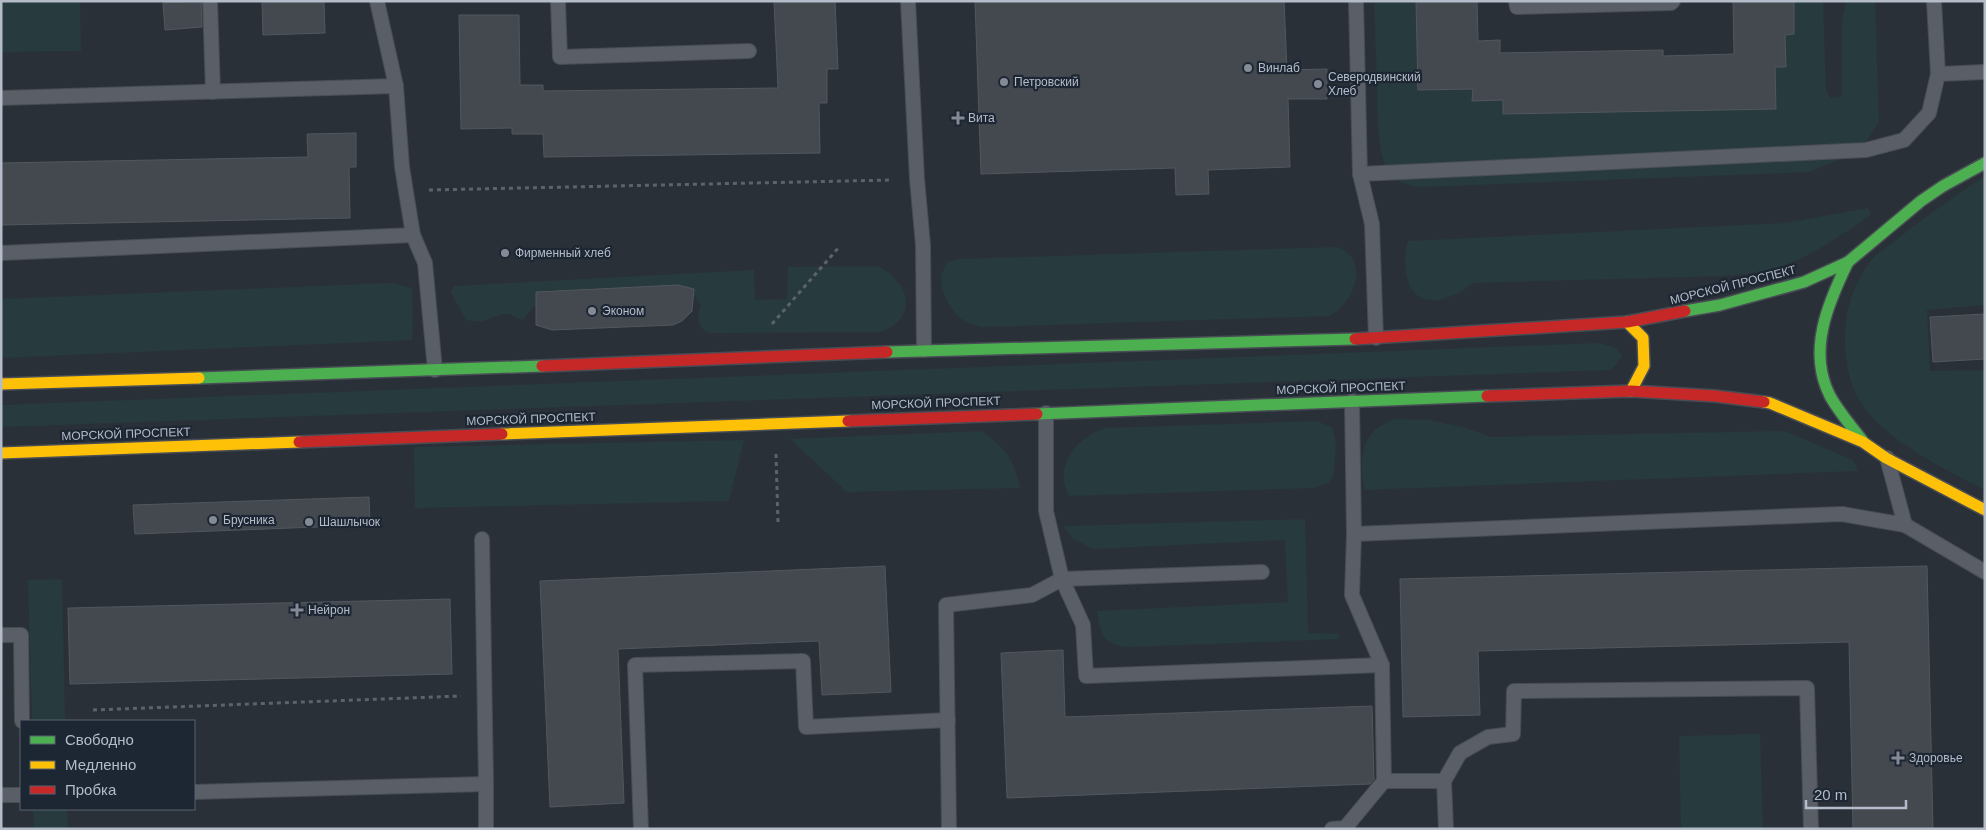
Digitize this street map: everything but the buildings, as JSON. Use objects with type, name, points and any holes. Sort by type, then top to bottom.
[{"type":"main road","name":"МОРСКОЙ ПРОСПЕКТ","points":[[1,384],[435,370],[924,350],[1376,338],[1627,322],[1720,305],[1804,282],[1848,262],[1921,200],[1985,163]]},
{"type":"main road","name":"МОРСКОЙ ПРОСПЕКТ","points":[[1848,262],[1830,299],[1822,323],[1820,341],[1824,378],[1832,399],[1863,442]]},
{"type":"main road","points":[[1627,322],[1642,338],[1644,366],[1631,391]]},
{"type":"main road","name":"МОРСКОЙ ПРОСПЕКТ","points":[[1,453],[1631,391],[1716,396],[1770,403],[1863,442],[1886,458],[1985,510]]},
{"type":"lane","points":[[210,1],[213,92]]},
{"type":"lane","points":[[377,1],[396,86],[402,167],[413,234],[425,264],[435,370]]},
{"type":"lane","points":[[558,1],[560,57],[749,52]]},
{"type":"lane","points":[[908,1],[917,179],[923,245],[924,350]]},
{"type":"lane","points":[[1356,1],[1360,174],[1372,224],[1376,338]]},
{"type":"lane","points":[[1516,1],[1517,7],[1671,3],[1673,1]]},
{"type":"lane","points":[[1360,174],[1866,150],[1904,140],[1929,113],[1938,74],[1934,1]]},
{"type":"lane","points":[[1938,74],[1985,72]]},
{"type":"lane","points":[[1,98],[396,86]]},
{"type":"lane","points":[[1,253],[413,234]]},
{"type":"lane","points":[[1332,829],[1345,828],[1384,781],[1382,666],[1352,595],[1354,534],[1352,402]]},
{"type":"lane","points":[[1046,413],[1046,512],[1062,579],[1083,625],[1086,676],[1382,666]]},
{"type":"lane","points":[[1886,458],[1906,525]]},
{"type":"lane","points":[[1354,534],[1842,514],[1906,525],[1985,572]]},
{"type":"lane","points":[[482,540],[486,829]]},
{"type":"lane","points":[[949,829],[946,605],[1032,595],[1062,579],[1262,572]]},
{"type":"lane","points":[[1,635],[21,635],[22,720]]},
{"type":"lane","points":[[641,829],[635,665],[803,661],[806,727],[948,720]]},
{"type":"lane","points":[[1446,829],[1444,781],[1460,753],[1488,737],[1513,734],[1514,691],[1807,688],[1811,829]]},
{"type":"lane","points":[[1384,781],[1444,781]]},
{"type":"lane","points":[[195,792],[486,784]]},
{"type":"lane","points":[[1,795],[20,795]]},
{"type":"path","points":[[406,190],[917,179]]},
{"type":"path","points":[[772,324],[840,246]]},
{"type":"path","points":[[776,451],[778,522]]},
{"type":"path","points":[[94,710],[464,696]]},
{"type":"green space","points":[[1,1],[80,1],[81,51],[1,52]]},
{"type":"green space","points":[[1374,1],[1416,1],[1418,90],[1473,89],[1473,101],[1503,100],[1503,114],[1776,109],[1775,67],[1785,67],[1785,35],[1794,34],[1794,1],[1823,1],[1826,91],[1831,98],[1842,96],[1842,20],[1846,1],[1875,1],[1879,122],[1864,145],[1850,155],[1809,172],[1423,187],[1409,185],[1392,176],[1381,152],[1378,128]]},
{"type":"green space","points":[[1985,176],[1985,305],[1927,310],[1930,371],[1985,370],[1985,490],[1934,463],[1899,441],[1871,415],[1853,388],[1847,366],[1845,332],[1850,300],[1858,280],[1873,259],[1929,215]]},
{"type":"green space","points":[[1868,208],[1871,215],[1807,256],[1779,267],[1754,273],[1725,276],[1474,283],[1454,295],[1444,299],[1433,300],[1424,299],[1416,294],[1410,285],[1405,268],[1408,241],[1786,223]]},
{"type":"green space","points":[[1336,247],[1352,257],[1356,273],[1355,282],[1348,299],[1330,316],[983,327],[966,322],[960,318],[945,297],[941,280],[948,262],[958,259]]},
{"type":"green space","points":[[878,266],[897,281],[906,299],[905,309],[901,318],[893,326],[881,332],[708,333],[699,321],[701,305],[688,288],[678,285],[540,291],[536,298],[535,306],[522,320],[509,314],[502,314],[481,322],[466,320],[451,293],[454,286],[754,270],[755,300],[787,299],[788,267]]},
{"type":"green space","points":[[392,283],[412,288],[412,340],[1,358],[1,299]]},
{"type":"green space","points":[[1600,343],[1618,349],[1622,357],[1611,370],[1,427],[1,405]]},
{"type":"green space","points":[[1394,419],[1429,420],[1462,427],[1492,437],[1785,431],[1853,460],[1858,471],[1365,490],[1362,458],[1366,442],[1376,429]]},
{"type":"green space","points":[[1316,421],[1332,427],[1336,442],[1334,475],[1329,482],[1314,488],[1069,496],[1064,485],[1066,463],[1076,447],[1090,435],[1107,428]]},
{"type":"green space","points":[[982,431],[1008,455],[1020,488],[847,492],[790,439]]},
{"type":"green space","points":[[744,440],[729,501],[415,508],[414,447]]},
{"type":"green space","points":[[1305,519],[1308,633],[1340,634],[1338,639],[1131,647],[1109,642],[1102,633],[1097,611],[1288,602],[1285,540],[1094,549],[1073,539],[1064,526]]},
{"type":"green space","points":[[62,579],[65,720],[32,720],[28,580]]},
{"type":"green space","points":[[1760,734],[1763,829],[1681,829],[1679,736]]},
{"type":"green space","points":[[33,810],[67,810],[68,829],[34,829]]},
{"type":"traffic: fast","points":[[1685,311],[1720,305],[1804,282],[1848,262],[1921,201],[1943,186],[1985,163]]},
{"type":"traffic: fast","points":[[1848,262],[1827,311],[1820,345],[1820,362],[1823,379],[1830,396],[1862,440]]},
{"type":"traffic: fast","points":[[887,352],[1355,339]]},
{"type":"traffic: fast","points":[[199,378],[542,366]]},
{"type":"traffic: fast","points":[[1037,414],[1487,396]]},
{"type":"traffic: slow","points":[[1627,322],[1643,338],[1644,366],[1631,391]]},
{"type":"traffic: slow","points":[[1,384],[199,378]]},
{"type":"traffic: slow","points":[[1764,402],[1863,442],[1886,458],[1985,510]]},
{"type":"traffic: slow","points":[[502,434],[848,421]]},
{"type":"traffic: slow","points":[[1,453],[299,442]]},
{"type":"traffic: jam","points":[[1355,339],[1627,322],[1685,311]]},
{"type":"traffic: jam","points":[[542,366],[887,352]]},
{"type":"traffic: jam","points":[[1487,396],[1631,391],[1715,396],[1764,402]]},
{"type":"traffic: jam","points":[[848,421],[1037,414]]},
{"type":"traffic: jam","points":[[299,442],[502,434]]},
{"type":"place","name":"Винлаб","points":[[1248,68]]},
{"type":"place","name":"Петровский","points":[[1004,82]]},
{"type":"place","name":"Северодвинский Хлеб","points":[[1318,84]]},
{"type":"place","name":"Вита","points":[[958,118]]},
{"type":"place","name":"Фирменный хлеб","points":[[505,253]]},
{"type":"place","name":"Эконом","points":[[592,311]]},
{"type":"place","name":"Брусника","points":[[213,520]]},
{"type":"place","name":"Шашлычок","points":[[309,522]]},
{"type":"place","name":"Нейрон","points":[[297,610]]},
{"type":"place","name":"Здоровье","points":[[1898,758]]}]
